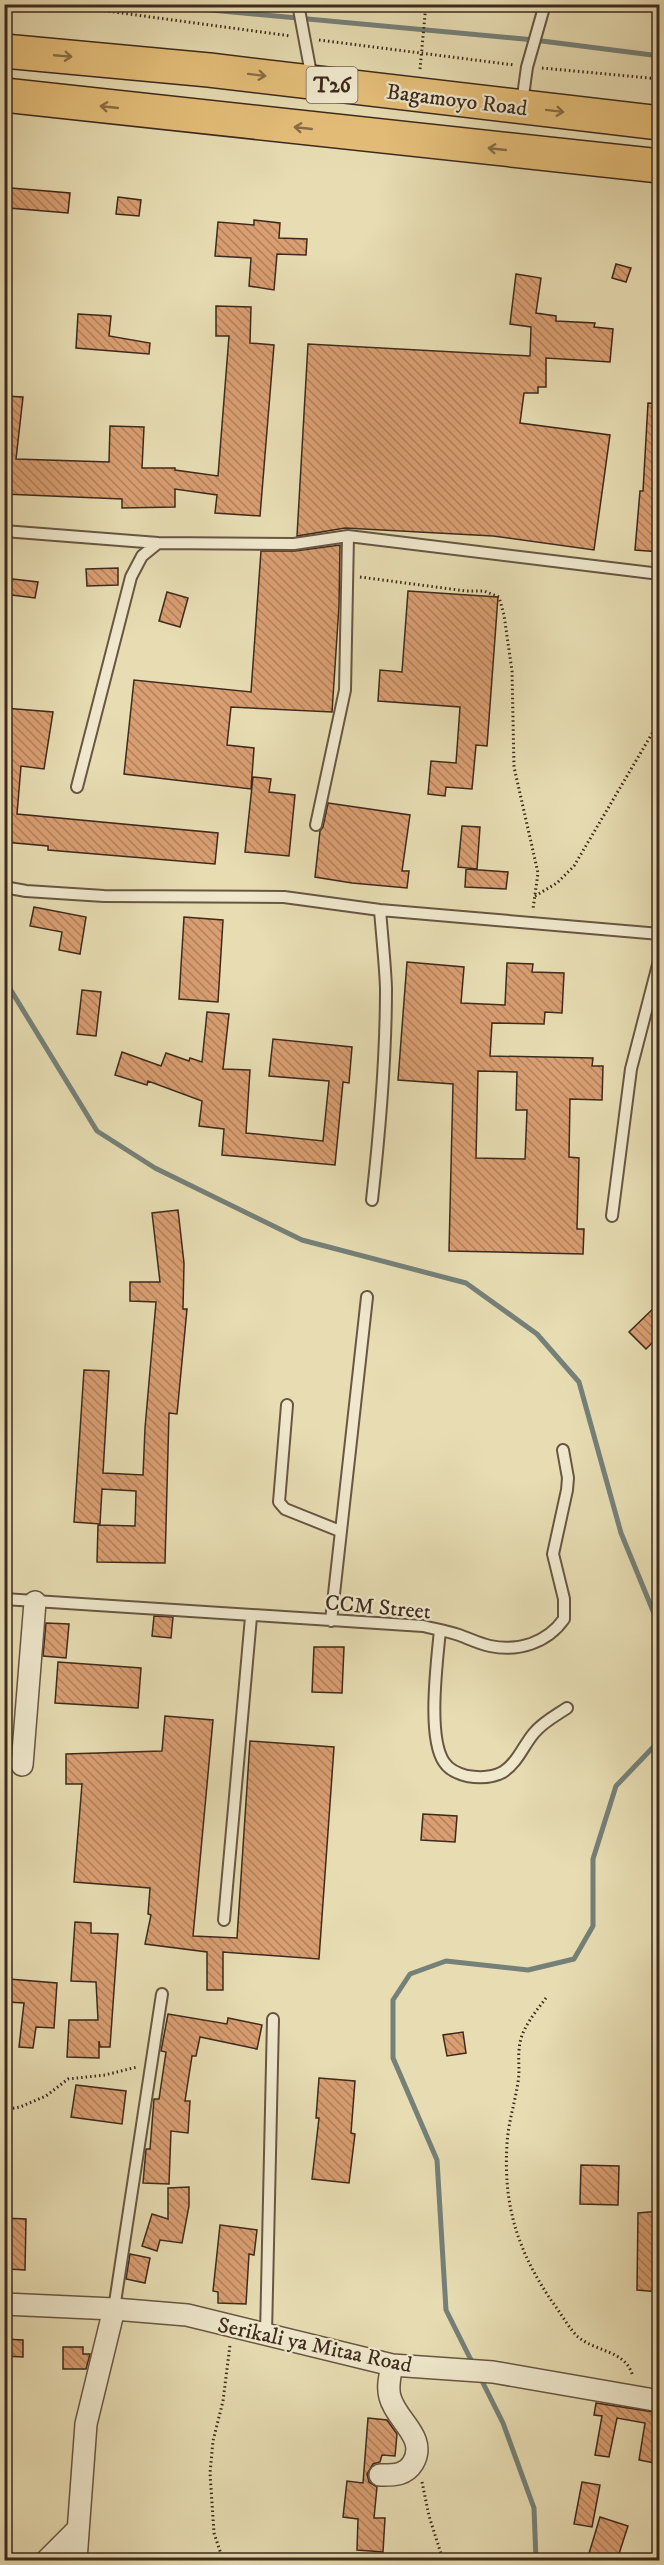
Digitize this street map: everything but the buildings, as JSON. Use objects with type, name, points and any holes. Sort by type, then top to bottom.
[{"type":"highway","name":"Bagamoyo Road","points":[[4,51],[209,69],[660,123]]},
{"type":"highway","name":"Bagamoyo Road","points":[[4,95],[660,166]]},
{"type":"street","points":[[22,1765],[34,1602]]},
{"type":"street","name":"Serikali ya Mitaa Road","points":[[4,2304],[187,2315],[392,2365],[493,2372],[660,2401]]},
{"type":"street","points":[[76,2560],[86,2424],[114,2309]]},
{"type":"street","points":[[380,2475],[400,2475],[410,2468],[416,2457],[417,2444],[412,2433],[396,2412],[390,2397],[388,2384],[392,2365]]},
{"type":"street","points":[[47,2560],[78,2529]]},
{"type":"lane","points":[[298,4],[312,82]]},
{"type":"lane","points":[[522,107],[527,67],[545,4]]},
{"type":"lane","points":[[4,531],[158,543],[294,544],[348,536],[660,574]]},
{"type":"lane","points":[[316,825],[345,690],[348,536]]},
{"type":"lane","points":[[77,787],[131,577],[142,556],[158,543]]},
{"type":"lane","points":[[4,887],[26,891],[104,896],[284,897],[380,910],[660,934]]},
{"type":"lane","points":[[372,1200],[384,1068],[386,986],[380,910]]},
{"type":"lane","points":[[612,1216],[631,1069],[660,957]]},
{"type":"lane","points":[[331,1621],[367,1297]]},
{"type":"lane","points":[[287,1405],[279,1502],[285,1509],[340,1531]]},
{"type":"lane","name":"CCM Street","points":[[4,1599],[251,1617],[423,1626],[488,1646],[514,1649],[533,1644],[558,1627],[566,1611],[554,1554],[567,1490],[568,1478],[563,1450]]},
{"type":"lane","points":[[224,1920],[251,1617]]},
{"type":"lane","points":[[440,1630],[435,1726],[438,1750],[445,1765],[459,1774],[480,1778],[501,1773],[513,1764],[543,1723],[567,1708]]},
{"type":"lane","points":[[114,2309],[162,1994]]},
{"type":"lane","points":[[266,2334],[273,2019]]},
{"type":"path","points":[[55,4],[421,54],[527,67],[660,79]]},
{"type":"path","points":[[418,95],[426,4]]},
{"type":"path","points":[[348,576],[490,592],[499,597],[504,615],[512,671],[514,767],[523,815],[538,873],[531,923]]},
{"type":"path","points":[[535,896],[557,883],[574,866],[660,720]]},
{"type":"path","points":[[546,1998],[521,2036],[519,2078],[509,2117],[506,2146],[509,2202],[514,2229],[544,2289],[577,2335],[591,2345],[616,2354],[631,2368],[635,2396]]},
{"type":"path","points":[[4,2110],[20,2107],[46,2096],[68,2079],[105,2075],[150,2063]]},
{"type":"path","points":[[223,2560],[214,2533],[210,2473],[213,2441],[223,2402],[232,2326]]},
{"type":"path","points":[[416,2457],[429,2516],[443,2560]]},
{"type":"waterway","points":[[146,4],[534,40],[660,56]]},
{"type":"waterway","points":[[4,979],[97,1131],[155,1168],[302,1240],[466,1283],[537,1334],[579,1382],[621,1533],[660,1628]]},
{"type":"waterway","points":[[473,2364],[446,2310],[437,2160],[393,2058],[393,2000],[410,1974],[446,1961],[528,1970],[574,1959],[593,1926],[593,1859],[616,1786],[660,1740]]},
{"type":"waterway","points":[[479,2375],[503,2423],[534,2508],[536,2560]]}]
